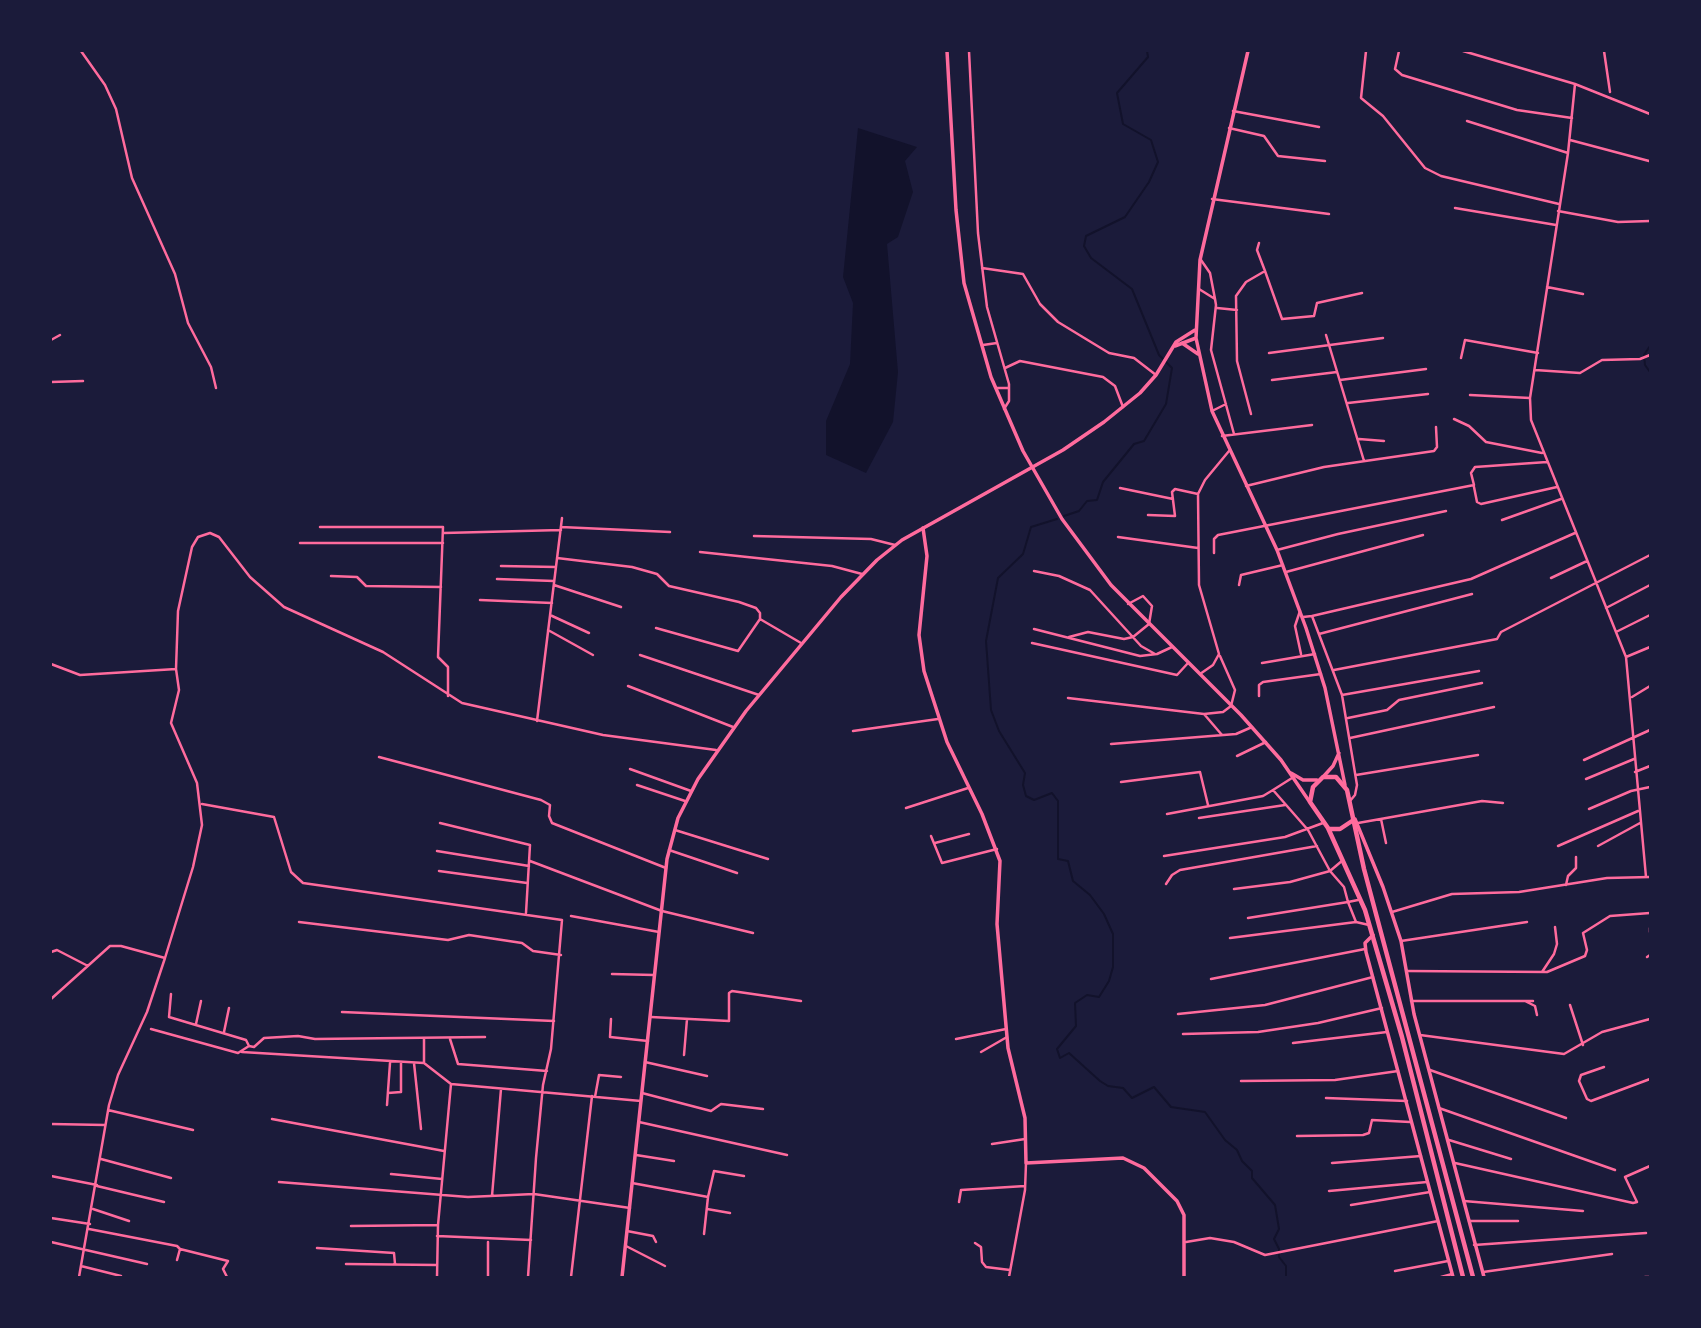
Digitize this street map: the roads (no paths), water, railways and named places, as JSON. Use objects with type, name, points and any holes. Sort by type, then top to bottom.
[{"type":"highway","points":[[1464,1277],[1362,899],[1328,828],[1310,802],[1317,780],[1323,777],[1336,777],[1345,785],[1350,801],[1474,1277]]},
{"type":"highway","points":[[1328,828],[1340,829],[1354,819]]},
{"type":"main road","points":[[947,51],[956,210],[964,283],[991,377],[1038,480],[1059,516],[1118,593],[1266,742],[1310,802]]},
{"type":"main road","points":[[1248,51],[1200,260],[1196,338],[1212,411],[1277,550],[1303,617],[1321,674],[1345,785]]},
{"type":"main road","points":[[624,1277],[666,868],[675,830],[691,791],[733,727],[801,643],[862,574],[895,545],[1056,454],[1123,407],[1156,376],[1173,346],[1195,330]]},
{"type":"main road","points":[[1173,346],[1196,338]]},
{"type":"main road","points":[[1182,343],[1199,356]]},
{"type":"main road","points":[[923,528],[927,556],[920,612],[920,650],[938,719],[1000,861],[997,924],[1006,1029],[1025,1118],[1026,1163],[1108,1158],[1133,1162],[1156,1177],[1177,1201],[1184,1215],[1184,1277]]},
{"type":"main road","points":[[1323,777],[1333,766],[1339,752]]},
{"type":"main road","points":[[1289,772],[1303,780],[1317,780]]},
{"type":"main road","points":[[1354,819],[1401,941],[1411,1001],[1483,1275]]},
{"type":"main road","points":[[1373,935],[1365,943],[1365,949],[1453,1276]]},
{"type":"street","points":[[81,51],[105,85],[116,109],[132,178],[170,261],[188,323],[211,368],[216,388]]},
{"type":"street","points":[[969,51],[975,127],[973,164],[982,268],[996,343],[1009,388],[1009,401],[1004,409]]},
{"type":"street","points":[[1366,51],[1361,98],[1383,116],[1425,168],[1441,176],[1559,204]]},
{"type":"street","points":[[1399,51],[1395,69],[1402,75],[1517,110],[1572,118]]},
{"type":"street","points":[[1463,51],[1575,84],[1650,114]]},
{"type":"street","points":[[1604,51],[1610,92]]},
{"type":"street","points":[[1392,912],[1452,894],[1519,892],[1607,878],[1648,877],[1640,823],[1626,657],[1531,420],[1530,398],[1570,140],[1575,84]]},
{"type":"street","points":[[1233,111],[1319,127]]},
{"type":"street","points":[[1467,121],[1568,153]]},
{"type":"street","points":[[1229,128],[1264,136],[1278,156],[1325,161]]},
{"type":"street","points":[[1570,140],[1649,161]]},
{"type":"street","points":[[1212,199],[1329,214]]},
{"type":"street","points":[[1455,208],[1556,225]]},
{"type":"street","points":[[1558,211],[1618,222],[1650,221]]},
{"type":"street","points":[[1259,243],[1257,250],[1282,318],[1314,316],[1317,303],[1362,293]]},
{"type":"street","points":[[1200,260],[1210,273],[1217,308],[1211,350],[1234,434]]},
{"type":"street","points":[[982,268],[1023,274],[1040,304],[1058,321],[1109,353],[1134,358],[1156,376]]},
{"type":"street","points":[[1251,414],[1237,361],[1238,291],[1265,271]]},
{"type":"street","points":[[1547,287],[1583,294]]},
{"type":"street","points":[[1198,289],[1215,299]]},
{"type":"street","points":[[1217,308],[1237,310]]},
{"type":"street","points":[[51,340],[60,335]]},
{"type":"street","points":[[1326,335],[1364,461]]},
{"type":"street","points":[[1269,354],[1383,338]]},
{"type":"street","points":[[1461,358],[1463,342],[1467,340],[1538,354]]},
{"type":"street","points":[[981,346],[996,343]]},
{"type":"street","points":[[1535,370],[1580,373],[1602,360],[1640,359],[1650,355]]},
{"type":"street","points":[[1005,368],[1020,361],[1103,377],[1115,386],[1123,407]]},
{"type":"street","points":[[1340,380],[1426,369]]},
{"type":"street","points":[[1272,380],[1337,372]]},
{"type":"street","points":[[51,382],[83,381]]},
{"type":"street","points":[[996,388],[1009,388]]},
{"type":"street","points":[[1348,403],[1428,394]]},
{"type":"street","points":[[1470,395],[1530,398]]},
{"type":"street","points":[[1212,411],[1226,404]]},
{"type":"street","points":[[1454,419],[1473,428],[1486,442],[1542,453]]},
{"type":"street","points":[[1222,436],[1312,425]]},
{"type":"street","points":[[1246,486],[1324,467],[1434,451],[1437,447],[1436,427]]},
{"type":"street","points":[[1359,439],[1384,441]]},
{"type":"street","points":[[1068,698],[1203,714],[1223,712],[1231,706],[1235,690],[1219,654],[1202,603],[1197,567],[1198,494],[1205,480],[1229,451]]},
{"type":"street","points":[[1547,462],[1475,467],[1472,474],[1477,502],[1481,504],[1557,487]]},
{"type":"street","points":[[1214,552],[1216,536],[1474,485]]},
{"type":"street","points":[[1120,488],[1173,499]]},
{"type":"street","points":[[1148,515],[1173,517],[1175,489],[1198,494]]},
{"type":"street","points":[[1502,520],[1561,499]]},
{"type":"street","points":[[1277,550],[1446,511]]},
{"type":"street","points":[[537,722],[562,519]]},
{"type":"street","points":[[320,527],[442,526],[444,533],[438,657],[447,667],[448,696]]},
{"type":"street","points":[[444,533],[561,528],[670,532]]},
{"type":"street","points":[[79,1277],[93,1209],[108,1110],[118,1075],[147,1012],[165,958],[202,825],[201,804],[191,766],[173,732],[171,715],[179,690],[176,669],[178,611],[192,547],[198,537],[210,533],[219,537],[271,598],[383,652],[462,703],[603,735],[716,750]]},
{"type":"street","points":[[1303,617],[1471,579],[1575,533]]},
{"type":"street","points":[[754,536],[871,539],[895,545]]},
{"type":"street","points":[[1286,572],[1423,536]]},
{"type":"street","points":[[1118,537],[1199,548]]},
{"type":"street","points":[[300,543],[443,543]]},
{"type":"street","points":[[700,552],[832,566],[862,574]]},
{"type":"street","points":[[1334,670],[1497,639],[1502,632],[1650,555]]},
{"type":"street","points":[[557,558],[632,567],[657,574],[670,586],[756,608],[760,619],[801,643]]},
{"type":"street","points":[[1551,578],[1587,561]]},
{"type":"street","points":[[1239,585],[1241,575],[1283,565]]},
{"type":"street","points":[[501,566],[556,568]]},
{"type":"street","points":[[1034,570],[1059,576],[1090,590],[1133,637],[1155,654]]},
{"type":"street","points":[[331,576],[357,577],[366,586],[441,587]]},
{"type":"street","points":[[497,579],[554,582],[621,607]]},
{"type":"street","points":[[1606,608],[1650,585]]},
{"type":"street","points":[[1319,634],[1472,594]]},
{"type":"street","points":[[1066,637],[1078,637],[1087,632],[1124,639],[1133,637],[1149,625],[1152,610],[1147,598],[1138,597],[1128,604]]},
{"type":"street","points":[[480,600],[552,603]]},
{"type":"street","points":[[1300,610],[1295,621],[1301,654]]},
{"type":"street","points":[[550,615],[589,633]]},
{"type":"street","points":[[1312,615],[1334,670],[1347,718],[1357,790],[1350,801]]},
{"type":"street","points":[[1616,632],[1650,615]]},
{"type":"street","points":[[656,628],[738,651],[760,619]]},
{"type":"street","points":[[1034,629],[1140,656],[1155,654],[1172,647]]},
{"type":"street","points":[[548,630],[593,655]]},
{"type":"street","points":[[1032,643],[1177,675],[1188,663]]},
{"type":"street","points":[[1626,657],[1650,647]]},
{"type":"street","points":[[1200,674],[1213,665],[1219,654]]},
{"type":"street","points":[[1262,663],[1301,654],[1315,654]]},
{"type":"street","points":[[640,655],[759,695]]},
{"type":"street","points":[[51,664],[80,675],[176,669]]},
{"type":"street","points":[[1342,695],[1479,671]]},
{"type":"street","points":[[1259,696],[1259,685],[1262,682],[1321,674]]},
{"type":"street","points":[[1347,718],[1387,710],[1399,700],[1482,683]]},
{"type":"street","points":[[628,686],[733,727]]},
{"type":"street","points":[[1631,697],[1650,686]]},
{"type":"street","points":[[1350,738],[1494,707]]},
{"type":"street","points":[[1203,714],[1222,735]]},
{"type":"street","points":[[853,731],[938,719]]},
{"type":"street","points":[[1111,744],[1240,733],[1252,727]]},
{"type":"street","points":[[1584,760],[1650,730]]},
{"type":"street","points":[[1237,756],[1266,742]]},
{"type":"street","points":[[1356,775],[1478,755]]},
{"type":"street","points":[[379,757],[550,805],[548,816],[552,823],[666,868]]},
{"type":"street","points":[[1586,779],[1634,759]]},
{"type":"street","points":[[1635,772],[1650,766]]},
{"type":"street","points":[[630,769],[691,791]]},
{"type":"street","points":[[1121,782],[1200,772],[1208,805]]},
{"type":"street","points":[[1167,814],[1263,796],[1292,778]]},
{"type":"street","points":[[637,785],[685,801]]},
{"type":"street","points":[[1589,809],[1650,787]]},
{"type":"street","points":[[906,808],[968,788]]},
{"type":"street","points":[[1273,790],[1308,830],[1330,871],[1344,887],[1356,922]]},
{"type":"street","points":[[1354,819],[1381,819],[1482,801],[1503,803]]},
{"type":"street","points":[[201,804],[274,817],[291,872],[303,883],[562,920],[561,955],[544,1092],[528,1277]]},
{"type":"street","points":[[1199,818],[1285,805]]},
{"type":"street","points":[[1558,846],[1639,811]]},
{"type":"street","points":[[1381,819],[1386,843]]},
{"type":"street","points":[[440,823],[530,845],[526,913]]},
{"type":"street","points":[[1164,856],[1285,837],[1323,823]]},
{"type":"street","points":[[1598,846],[1640,823]]},
{"type":"street","points":[[675,830],[768,859]]},
{"type":"street","points":[[933,843],[969,834]]},
{"type":"street","points":[[931,836],[940,861],[945,863],[997,849]]},
{"type":"street","points":[[1643,842],[1650,839]]},
{"type":"street","points":[[1166,884],[1172,875],[1180,870],[1317,846]]},
{"type":"street","points":[[669,850],[737,873]]},
{"type":"street","points":[[437,851],[529,866]]},
{"type":"street","points":[[1566,885],[1566,878],[1576,869],[1576,857]]},
{"type":"street","points":[[1234,889],[1290,882],[1330,871],[1343,859]]},
{"type":"street","points":[[530,861],[662,911],[753,933]]},
{"type":"street","points":[[439,871],[527,884]]},
{"type":"street","points":[[1248,918],[1362,899]]},
{"type":"street","points":[[1407,971],[1553,971],[1585,956],[1587,950],[1583,933],[1610,916],[1650,913]]},
{"type":"street","points":[[571,916],[659,932]]},
{"type":"street","points":[[299,922],[448,940],[469,935],[522,943],[533,951],[561,955]]},
{"type":"street","points":[[1230,937],[1356,922],[1369,925]]},
{"type":"street","points":[[1401,941],[1527,922]]},
{"type":"street","points":[[1542,972],[1557,944],[1555,927]]},
{"type":"street","points":[[51,999],[114,945],[165,958]]},
{"type":"street","points":[[1211,979],[1365,949]]},
{"type":"street","points":[[51,952],[57,950],[88,966]]},
{"type":"street","points":[[612,974],[655,975]]},
{"type":"street","points":[[1178,1014],[1265,1005],[1373,977]]},
{"type":"street","points":[[650,1017],[729,1021],[732,991],[801,1001]]},
{"type":"street","points":[[171,994],[169,1017],[224,1032],[246,1040],[249,1046]]},
{"type":"street","points":[[196,1024],[201,1001]]},
{"type":"street","points":[[1411,1001],[1533,1001]]},
{"type":"street","points":[[1525,1001],[1535,1006],[1537,1015]]},
{"type":"street","points":[[1570,1005],[1583,1045]]},
{"type":"street","points":[[224,1032],[229,1008]]},
{"type":"street","points":[[1183,1034],[1258,1032],[1318,1023],[1382,1008]]},
{"type":"street","points":[[342,1012],[554,1021]]},
{"type":"street","points":[[611,1019],[610,1037],[648,1041]]},
{"type":"street","points":[[684,1055],[687,1019]]},
{"type":"street","points":[[1420,1035],[1564,1054],[1602,1032],[1650,1019]]},
{"type":"street","points":[[151,1029],[242,1052],[424,1063],[450,1082],[641,1101]]},
{"type":"street","points":[[956,1039],[1006,1029]]},
{"type":"street","points":[[1293,1043],[1388,1032]]},
{"type":"street","points":[[242,1052],[264,1038],[485,1037]]},
{"type":"street","points":[[981,1052],[1007,1037]]},
{"type":"street","points":[[450,1038],[458,1064],[547,1071]]},
{"type":"street","points":[[424,1039],[424,1063]]},
{"type":"street","points":[[387,1105],[390,1062]]},
{"type":"street","points":[[387,1093],[401,1092],[401,1062]]},
{"type":"street","points":[[645,1062],[707,1076]]},
{"type":"street","points":[[414,1063],[421,1129]]},
{"type":"street","points":[[1604,1067],[1581,1075],[1579,1082],[1587,1099],[1595,1102],[1650,1079]]},
{"type":"street","points":[[1429,1069],[1566,1118]]},
{"type":"street","points":[[1241,1082],[1335,1080],[1399,1071]]},
{"type":"street","points":[[572,1277],[579,1201],[599,1075],[621,1077]]},
{"type":"street","points":[[437,1277],[437,1236],[450,1082]]},
{"type":"street","points":[[492,1196],[501,1089]]},
{"type":"street","points":[[642,1093],[711,1111],[722,1104],[763,1109]]},
{"type":"street","points":[[1326,1098],[1406,1101]]},
{"type":"street","points":[[1439,1108],[1615,1170]]},
{"type":"street","points":[[108,1110],[193,1130]]},
{"type":"street","points":[[272,1119],[444,1151]]},
{"type":"street","points":[[1297,1136],[1363,1135],[1368,1133],[1370,1122],[1375,1120],[1403,1120],[1413,1123]]},
{"type":"street","points":[[639,1122],[787,1154]]},
{"type":"street","points":[[51,1125],[105,1125]]},
{"type":"street","points":[[992,1144],[1025,1139]]},
{"type":"street","points":[[1449,1140],[1511,1159]]},
{"type":"street","points":[[635,1155],[674,1161]]},
{"type":"street","points":[[1332,1163],[1421,1156]]},
{"type":"street","points":[[101,1159],[171,1178]]},
{"type":"street","points":[[1009,1277],[1025,1186],[1026,1163]]},
{"type":"street","points":[[1455,1163],[1633,1203],[1637,1202],[1625,1177],[1650,1166]]},
{"type":"street","points":[[704,1234],[714,1171],[744,1176]]},
{"type":"street","points":[[390,1174],[442,1179]]},
{"type":"street","points":[[51,1177],[97,1185],[164,1202]]},
{"type":"street","points":[[279,1182],[441,1195],[534,1194],[630,1208]]},
{"type":"street","points":[[1329,1191],[1428,1182]]},
{"type":"street","points":[[632,1183],[708,1197]]},
{"type":"street","points":[[959,1202],[961,1190],[965,1189],[1025,1186]]},
{"type":"street","points":[[1351,1206],[1430,1192]]},
{"type":"street","points":[[1464,1201],[1583,1211]]},
{"type":"street","points":[[93,1209],[129,1221]]},
{"type":"street","points":[[707,1209],[730,1213]]},
{"type":"street","points":[[51,1218],[228,1261],[223,1269],[227,1277]]},
{"type":"street","points":[[1186,1242],[1210,1238],[1234,1242],[1265,1255],[1438,1221]]},
{"type":"street","points":[[1469,1222],[1518,1221]]},
{"type":"street","points":[[351,1226],[438,1225]]},
{"type":"street","points":[[627,1231],[653,1236],[656,1242]]},
{"type":"street","points":[[1474,1245],[1646,1233]]},
{"type":"street","points":[[437,1236],[488,1241],[531,1240]]},
{"type":"street","points":[[488,1241],[488,1277]]},
{"type":"street","points":[[51,1242],[147,1264]]},
{"type":"street","points":[[975,1243],[981,1247],[982,1262],[986,1267],[1010,1270]]},
{"type":"street","points":[[626,1246],[665,1266]]},
{"type":"street","points":[[177,1260],[180,1248]]},
{"type":"street","points":[[317,1248],[394,1253],[395,1264]]},
{"type":"street","points":[[1483,1275],[1612,1254]]},
{"type":"street","points":[[1395,1271],[1448,1261]]},
{"type":"street","points":[[346,1264],[437,1265]]},
{"type":"street","points":[[81,1266],[121,1276]]},
{"type":"street","points":[[1441,1277],[1453,1276]]},
{"type":"street","points":[[1645,1277],[1650,1276]]},
{"type":"waterway","points":[[1064,516],[1079,511],[1087,501],[1097,500],[1103,482],[1134,444],[1144,441],[1166,404],[1172,368],[1159,355],[1132,289],[1091,258],[1084,246],[1086,236],[1125,217],[1149,182],[1158,162],[1151,140],[1123,124],[1117,93],[1148,57],[1147,51]]},
{"type":"waterway","points":[[1650,346],[1644,355],[1645,365],[1650,372]]},
{"type":"waterway","points":[[1650,403],[1650,409]]},
{"type":"waterway","points":[[1057,519],[1031,527],[1023,554],[998,578],[986,641],[991,710],[999,731],[1025,773],[1023,785],[1026,796],[1034,800],[1052,793],[1058,801],[1058,859],[1068,861],[1073,881],[1090,895],[1104,914],[1113,934],[1113,967],[1109,981],[1099,997],[1087,995],[1075,1003],[1076,1026],[1057,1049],[1060,1058],[1069,1053],[1100,1081],[1108,1086],[1123,1088],[1132,1098],[1154,1087],[1171,1107],[1205,1112],[1225,1140],[1237,1150],[1242,1161],[1252,1171],[1252,1178],[1275,1205],[1279,1229],[1274,1239],[1279,1249],[1279,1257],[1286,1266],[1286,1277]]}]
